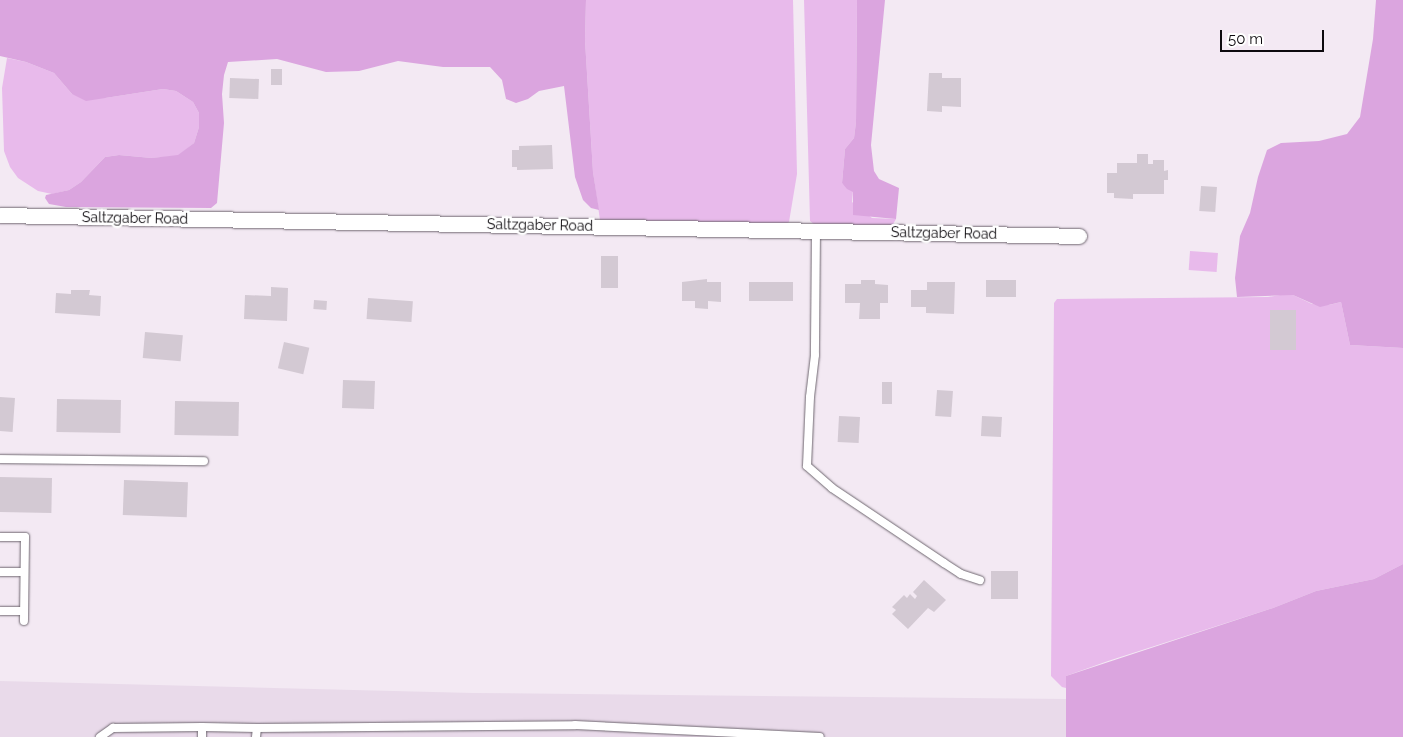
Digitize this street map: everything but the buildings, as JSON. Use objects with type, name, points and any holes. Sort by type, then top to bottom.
[{"type":"street","name":"Saltzgaber Road","points":[[0,214],[1079,236]]},
{"type":"lane","points":[[816,230],[815,355],[810,397],[807,466],[832,488],[944,563],[961,574],[980,580]]},
{"type":"lane","points":[[0,459],[204,461]]},
{"type":"lane","points":[[0,537],[24,537],[24,621]]},
{"type":"lane","points":[[0,572],[24,572]]},
{"type":"lane","points":[[0,611],[23,611]]},
{"type":"lane","points":[[100,737],[114,728],[575,724],[820,737]]},
{"type":"lane","points":[[202,727],[202,737]]},
{"type":"lane","points":[[256,737],[257,728]]},
{"type":"shaded area","points":[[0,0],[586,0],[585,40],[593,172],[599,210],[591,208],[583,200],[575,177],[564,86],[539,91],[528,99],[516,103],[506,99],[502,80],[490,67],[443,67],[398,61],[359,71],[326,72],[277,59],[228,62],[224,75],[222,94],[224,123],[217,203],[211,208],[66,207],[49,204],[45,198],[46,195],[69,190],[81,182],[105,157],[119,155],[152,158],[178,155],[194,143],[199,127],[199,113],[193,102],[176,91],[163,89],[86,101],[72,94],[54,73],[26,62],[0,56]]},
{"type":"shaded area","points":[[586,0],[793,0],[797,174],[789,222],[784,225],[600,220],[593,172],[585,40]]},
{"type":"shaded area","points":[[804,0],[857,0],[856,122],[854,138],[845,149],[842,183],[853,191],[852,202],[872,218],[896,219],[892,226],[815,225],[810,221]]},
{"type":"shaded area","points":[[857,0],[885,0],[871,145],[874,171],[879,179],[899,188],[896,219],[853,215],[853,192],[842,183],[845,149],[854,138],[856,122]]},
{"type":"shaded area","points":[[1376,0],[1403,0],[1403,348],[1350,345],[1341,302],[1320,307],[1293,295],[1237,297],[1235,278],[1240,236],[1250,213],[1258,177],[1267,150],[1281,143],[1319,141],[1347,134],[1360,117],[1373,39]]},
{"type":"shaded area","points":[[7,58],[26,62],[54,73],[72,94],[105,98],[163,89],[176,91],[193,102],[199,113],[199,127],[194,143],[178,156],[152,158],[119,155],[105,157],[81,182],[69,190],[52,194],[38,191],[18,178],[10,167],[4,151],[2,88]]},
{"type":"shaded area","points":[[1190,251],[1218,253],[1217,272],[1189,270]]},
{"type":"shaded area","points":[[1293,295],[1312,304],[1329,305],[1341,302],[1350,345],[1403,348],[1403,564],[1374,579],[1316,591],[1273,608],[1066,676],[1066,688],[1062,687],[1051,676],[1054,303],[1057,299],[1268,297]],"holes":[[[1271,310],[1296,310],[1296,349],[1272,350]]]},
{"type":"shaded area","points":[[1403,564],[1403,737],[1066,737],[1066,676],[1273,608],[1316,591],[1374,579]]},
{"type":"shaded area","points":[[0,681],[473,693],[1066,699],[1066,737],[0,737]]}]
